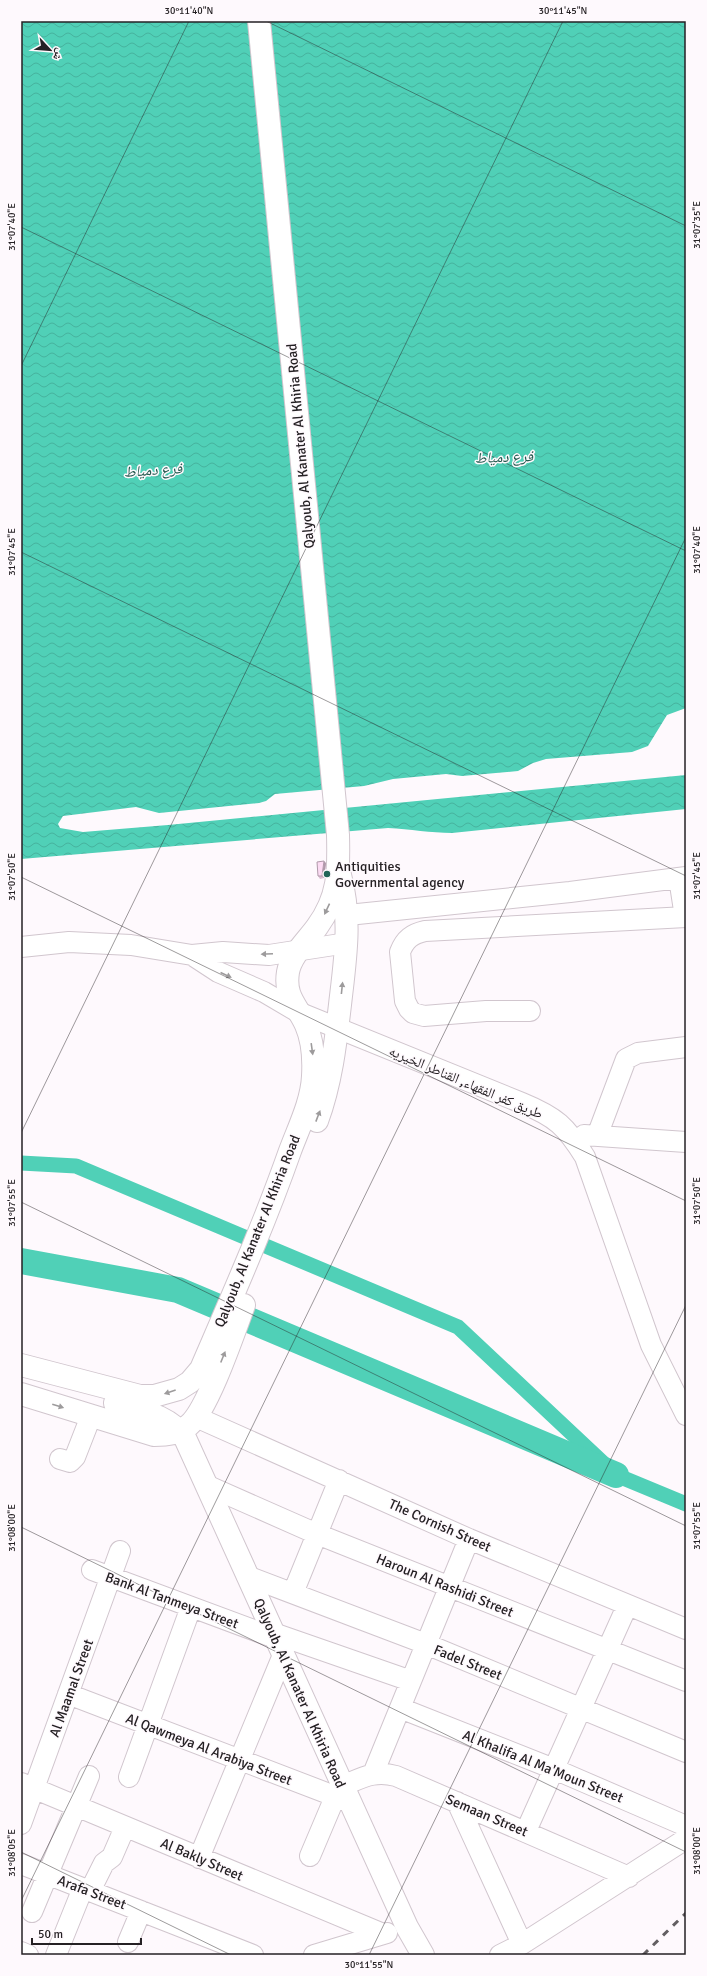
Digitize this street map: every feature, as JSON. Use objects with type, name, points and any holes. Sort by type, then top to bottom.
[{"type":"main road","name":"Qalyoub, Al Kanater Al Khiria Road","points":[[260,21],[338,835],[339,872],[336,886],[325,914],[298,951],[290,965],[287,981],[292,1002],[306,1024],[313,1050],[313,1077],[307,1103],[279,1202],[209,1393],[188,1424],[185,1438],[277,1642],[342,1795],[422,1955]]},
{"type":"main road","name":"Qalyoub, Al Kanater Al Khiria Road","points":[[26,1366],[140,1396],[154,1396],[179,1389],[190,1382],[201,1370],[279,1202],[327,1092],[338,1029],[347,944],[348,916],[344,890],[339,872]]},
{"type":"main road","points":[[26,1366],[47,1383],[159,1416],[170,1422],[188,1424]]},
{"type":"main road","points":[[21,1394],[154,1435],[164,1435],[188,1424]]},
{"type":"street","points":[[348,916],[516,898],[683,877],[685,917],[418,932],[411,936],[402,946],[400,952],[401,971],[406,1005],[413,1013],[418,1015],[486,1011],[530,1011]]},
{"type":"street","points":[[593,889],[597,922]]},
{"type":"street","points":[[516,898],[518,926]]},
{"type":"street","name":"طريق كفر الفقهاء, القناطر الخيريه","points":[[21,947],[69,942],[131,945],[192,955],[223,952],[269,955],[347,944]]},
{"type":"street","name":"طريق كفر الفقهاء, القناطر الخيريه","points":[[192,955],[218,972],[264,992],[298,1012],[540,1110],[557,1120],[571,1134],[585,1157],[651,1345],[686,1415]]},
{"type":"street","points":[[597,1136],[626,1059],[638,1053],[686,1047]]},
{"type":"street","points":[[571,1134],[686,1142]]},
{"type":"street","points":[[60,1458],[70,1462],[75,1458],[91,1416]]},
{"type":"street","name":"The Cornish Street","points":[[188,1424],[339,1480],[627,1606],[686,1629]]},
{"type":"street","points":[[293,1593],[339,1480]]},
{"type":"street","name":"Haroun Al Rashidi Street","points":[[206,1485],[317,1534],[686,1681]]},
{"type":"street","points":[[373,1774],[469,1538]]},
{"type":"street","name":"Al Maamal Street","points":[[21,1824],[27,1786],[68,1694],[120,1551]]},
{"type":"street","name":"Bank Al Tanmeya Street","points":[[92,1570],[191,1607],[277,1642],[411,1681]]},
{"type":"street","name":"Fadel Street","points":[[247,1576],[426,1644],[686,1752]]},
{"type":"street","points":[[526,1831],[627,1606]]},
{"type":"street","points":[[129,1777],[191,1607]]},
{"type":"street","points":[[199,1858],[239,1760],[277,1642]]},
{"type":"street","name":"Al Qawmeya Al Arabiya Street","points":[[68,1694],[239,1760],[342,1795]]},
{"type":"street","name":"Al Khalifa Al Ma'Moun Street","points":[[400,1708],[554,1769],[686,1826]]},
{"type":"street","name":"Semaan Street","points":[[342,1795],[373,1774],[382,1773],[396,1776],[526,1831],[629,1877]]},
{"type":"street","points":[[32,1912],[89,1776]]},
{"type":"street","name":"Al Bakly Street","points":[[27,1786],[383,1934]]},
{"type":"street","points":[[310,1856],[342,1795]]},
{"type":"street","points":[[458,1802],[522,1944]]},
{"type":"street","points":[[56,1955],[86,1890],[104,1863],[112,1857],[125,1827]]},
{"type":"street","points":[[500,1955],[522,1944],[629,1877],[686,1839]]},
{"type":"street","name":"Arafa Street","points":[[21,1864],[254,1955]]},
{"type":"street","points":[[128,1942],[141,1911]]},
{"type":"street","points":[[314,1955],[407,1927]]},
{"type":"street","points":[[21,1952],[28,1955]]},
{"type":"water","name":"فرع دمياط","points":[[21,21],[686,21],[686,708],[667,715],[648,746],[632,752],[546,759],[533,763],[518,771],[462,776],[446,774],[393,779],[364,786],[275,794],[266,801],[259,803],[159,813],[136,807],[63,816],[58,824],[60,828],[83,832],[686,775],[686,809],[452,833],[388,828],[21,859]]},
{"type":"building","points":[[324,861],[322,876],[318,876],[317,862]]},
{"type":"waterway","points":[[21,1163],[76,1166],[458,1327],[616,1475],[686,1504]]},
{"type":"waterway","points":[[21,1261],[178,1290],[616,1475]]},
{"type":"railway","points":[[643,1955],[686,1913]]},
{"type":"place","name":"Antiquities Governmental agency","points":[[327,874]]}]
